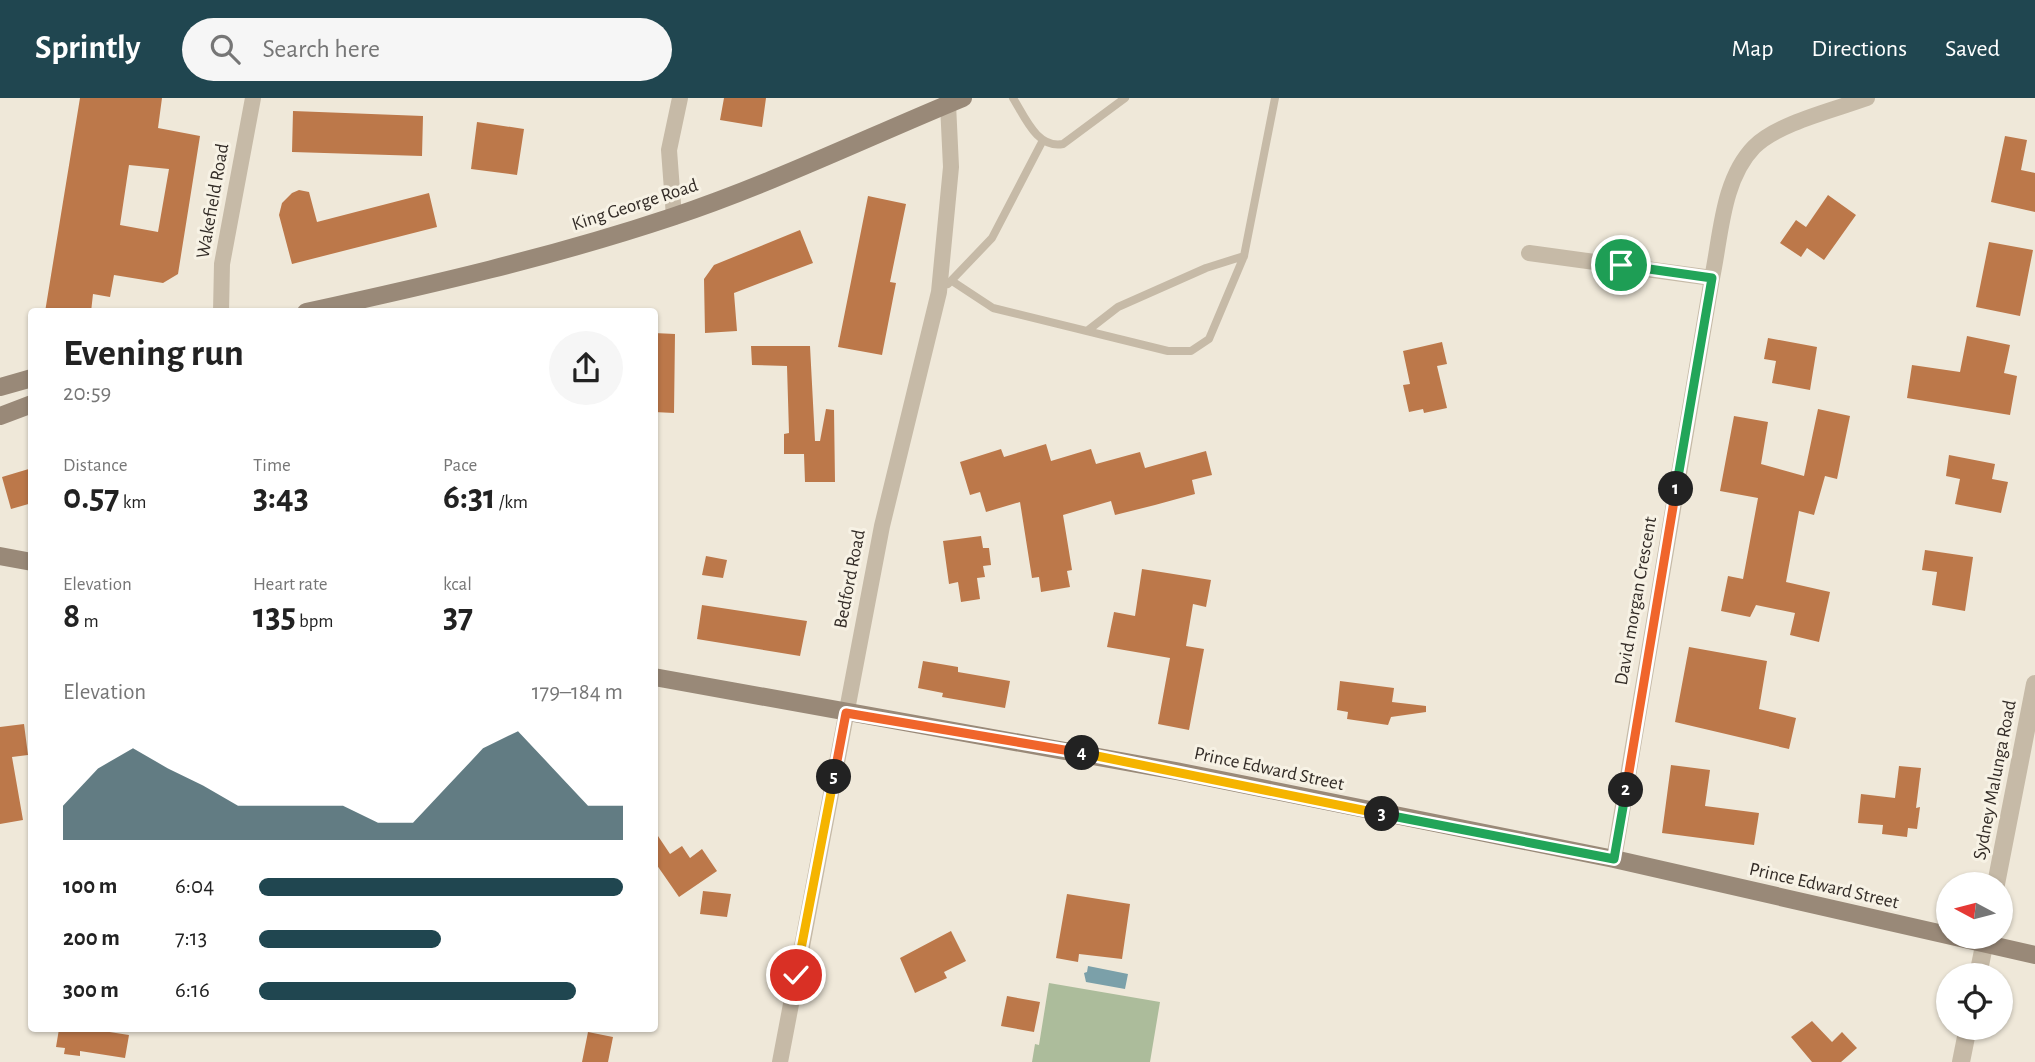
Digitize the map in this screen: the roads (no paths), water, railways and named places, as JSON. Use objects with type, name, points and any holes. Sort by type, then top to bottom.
[{"type":"main road","name":"King George Road","points":[[324,308],[531,261],[674,217],[802,167],[955,101]]},
{"type":"main road","points":[[0,387],[28,379]]},
{"type":"main road","points":[[0,416],[28,406]]},
{"type":"main road","points":[[0,556],[28,561]]},
{"type":"main road","name":"Prince Edward Street","points":[[658,678],[1176,771],[1614,859],[1936,930]]},
{"type":"main road","name":"Prince Edward Street","points":[[2013,949],[2035,955]]},
{"type":"street","name":"Wakefield Road","points":[[221,308],[222,264],[253,98]]},
{"type":"street","points":[[674,217],[668,150],[680,98]]},
{"type":"street","name":"David morgan Crescent","points":[[1614,859],[1712,278],[1730,190],[1740,166],[1755,146],[1781,130],[1867,98]]},
{"type":"street","name":"Bedford Road","points":[[780,1062],[882,526],[939,292],[955,101]]},
{"type":"street","points":[[1529,253],[1712,278]]},
{"type":"street","name":"Sydney Malunga Road","points":[[1998,872],[2035,684]]},
{"type":"street","points":[[1961,1062],[1965,1040]]},
{"type":"lane","points":[[1013,98],[1042,142],[1052,146],[1063,144],[1125,98]]},
{"type":"lane","points":[[952,281],[993,308],[1168,351],[1191,351],[1209,339],[1244,256],[1275,98]]},
{"type":"lane","points":[[939,292],[992,238],[1042,142]]},
{"type":"lane","points":[[1087,331],[1118,307],[1206,268],[1244,256]]},
{"type":"water","points":[[1088,966],[1128,974],[1125,989],[1086,982],[1084,973],[1087,972]]}]
